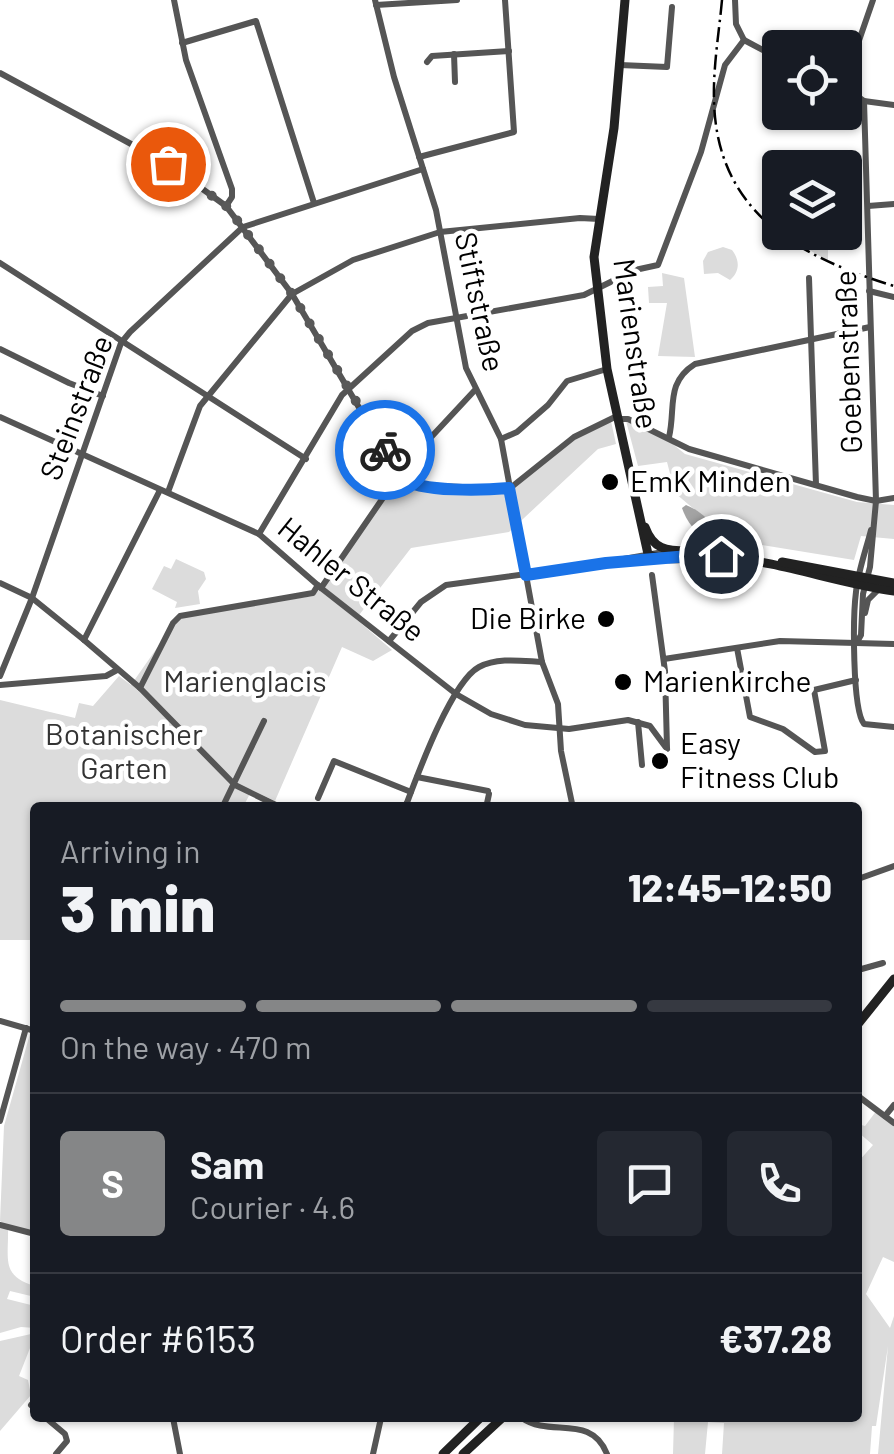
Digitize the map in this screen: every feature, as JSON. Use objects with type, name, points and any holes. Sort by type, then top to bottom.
[{"type":"street","points":[[174,0],[182,43],[232,189],[226,206]]},
{"type":"street","points":[[376,2],[457,0]]},
{"type":"street","points":[[420,157],[514,132],[505,0]]},
{"type":"street","name":"Marienstraße","points":[[625,0],[594,257],[607,369],[648,554]]},
{"type":"street","points":[[735,0],[736,24],[744,40],[762,50]]},
{"type":"street","points":[[862,34],[874,0]]},
{"type":"street","name":"Stiftstraße","points":[[376,2],[440,232],[466,368],[501,439],[542,662],[558,704],[572,802]]},
{"type":"street","points":[[620,64],[667,67],[672,7]]},
{"type":"street","points":[[182,43],[256,20],[314,203]]},
{"type":"street","points":[[259,534],[348,387],[412,331],[428,323],[596,291],[636,270],[658,264],[706,134],[725,65],[744,40]]},
{"type":"street","points":[[426,62],[432,56],[509,50]]},
{"type":"street","points":[[454,54],[456,82]]},
{"type":"street","points":[[0,73],[168,164],[226,206],[292,294],[400,477],[416,485],[509,488],[574,437],[617,417],[669,436],[689,449],[876,501],[894,498]]},
{"type":"street","points":[[864,101],[894,106]]},
{"type":"street","name":"Goebenstraße","points":[[857,642],[854,634],[876,501],[864,101]]},
{"type":"street","name":"Steinstraße","points":[[0,676],[32,598],[121,343],[243,228],[423,169]]},
{"type":"street","points":[[868,206],[894,204]]},
{"type":"street","points":[[84,640],[164,491],[206,396],[292,294],[353,260],[440,232],[599,219]]},
{"type":"street","points":[[0,263],[306,458]]},
{"type":"street","points":[[809,278],[816,484]]},
{"type":"street","points":[[870,291],[894,297]]},
{"type":"street","points":[[669,436],[673,390],[689,368],[709,360],[870,327]]},
{"type":"street","points":[[0,349],[68,384],[103,396]]},
{"type":"street","points":[[501,439],[548,406],[567,381],[607,369]]},
{"type":"street","points":[[140,688],[180,616],[312,593],[320,587],[407,463],[475,390]]},
{"type":"street","name":"Hahler Straße","points":[[0,417],[259,534],[456,694],[505,722],[560,728],[579,728],[616,719],[638,722]]},
{"type":"street","name":"Marienstraße","points":[[640,516],[652,542],[670,551]]},
{"type":"street","points":[[389,641],[420,602],[446,585],[670,551],[742,554],[894,591]]},
{"type":"street","points":[[648,554],[658,560]]},
{"type":"street","points":[[606,563],[689,556],[732,557],[862,581],[894,583]]},
{"type":"street","points":[[638,722],[656,731],[667,749],[664,660],[652,575]]},
{"type":"street","name":"Goebenstraße","points":[[857,642],[862,581]]},
{"type":"street","points":[[0,583],[32,598],[140,688],[235,785],[270,802]]},
{"type":"street","points":[[861,629],[868,600],[879,589]]},
{"type":"street","points":[[664,660],[780,641],[894,644]]},
{"type":"street","points":[[857,642],[861,722],[894,727]]},
{"type":"street","points":[[737,648],[750,717],[783,730],[815,752],[825,751],[814,690],[856,680]]},
{"type":"street","points":[[407,802],[456,694],[470,674],[496,662],[542,662]]},
{"type":"street","points":[[0,685],[106,676],[117,670]]},
{"type":"street","points":[[225,802],[264,721]]},
{"type":"street","points":[[638,722],[642,765]]},
{"type":"street","points":[[318,798],[334,762],[410,792]]},
{"type":"street","points":[[417,777],[489,792],[487,802]]},
{"type":"street","points":[[862,878],[894,866]]},
{"type":"street","points":[[862,969],[880,964]]},
{"type":"street","points":[[862,1019],[894,980]]},
{"type":"street","points":[[0,1021],[30,1029]]},
{"type":"street","points":[[0,1121],[26,1028]]},
{"type":"street","points":[[862,1099],[894,1123]]},
{"type":"street","points":[[885,1116],[894,1104]]},
{"type":"street","points":[[0,1226],[30,1233]]},
{"type":"street","points":[[51,1422],[68,1441],[56,1454]]},
{"type":"street","points":[[173,1422],[180,1454]]},
{"type":"street","points":[[373,1454],[380,1422]]},
{"type":"street","points":[[443,1454],[476,1422]]},
{"type":"street","points":[[463,1454],[498,1422]]},
{"type":"street","points":[[531,1422],[585,1430],[599,1439],[607,1454]]},
{"type":"green space","points":[[723,247],[732,250],[738,262],[730,280],[718,273],[704,274],[703,261],[708,252]]},
{"type":"green space","points":[[810,250],[828,250],[828,261]]},
{"type":"green space","points":[[662,273],[684,278],[695,357],[658,356],[667,303],[649,303],[648,287],[663,286]]},
{"type":"green space","name":"Marienglacis","points":[[611,421],[616,444],[598,449],[509,532],[411,548],[356,619],[392,650],[373,661],[342,647],[275,801],[252,790],[246,802],[30,802],[30,940],[0,940],[0,700],[75,718],[79,703],[93,706],[119,676],[131,685],[180,615],[314,596],[391,487],[500,493],[574,440]]},
{"type":"green space","points":[[626,421],[669,441],[685,454],[857,502],[894,505],[894,539],[861,536],[854,560],[720,538],[715,527],[675,493],[667,462],[638,466]]},
{"type":"green space","points":[[176,559],[204,572],[206,579],[198,591],[200,604],[175,608],[177,602],[152,589],[164,566],[171,569]]},
{"type":"green space","points":[[30,1034],[30,1232],[8,1227],[8,1248],[11,1271],[30,1284],[30,1296],[10,1291],[7,1299],[30,1305],[30,1328],[0,1333],[0,1226],[6,1226],[0,1221],[4,1126]]},
{"type":"green space","points":[[877,1110],[894,1123],[894,1262],[883,1257],[866,1294],[890,1328],[894,1316],[894,1454],[878,1454],[888,1346],[870,1454],[722,1454],[724,1423],[708,1422],[862,1422],[862,1157],[873,1145],[862,1135],[862,1125]]},
{"type":"green space","points":[[30,1334],[30,1348],[19,1376],[28,1380],[30,1396],[0,1431],[0,1341]]},
{"type":"green space","points":[[674,1422],[708,1422],[705,1454],[673,1454]]},
{"type":"shaded area","points":[[686,505],[708,520],[716,530],[718,542],[708,543],[696,531],[682,508]]},
{"type":"railway","points":[[722,0],[714,101],[719,140],[730,173],[747,202],[797,245],[827,261],[894,286]]},
{"type":"way so far","points":[[168,164],[226,206],[243,228],[292,294],[385,450]]},
{"type":"place","name":"EmK Minden","points":[[610,482]]},
{"type":"place","name":"Die Birke","points":[[606,619]]},
{"type":"place","name":"Marienkirche","points":[[623,682]]},
{"type":"place","name":"Easy Fitness Club","points":[[660,761]]},
{"type":"route","points":[[385,450],[400,477],[416,485],[509,488],[526,575],[606,563],[721,556]]},
{"type":"park label","name":"Botanischer Garten","points":[[124,752]]}]
